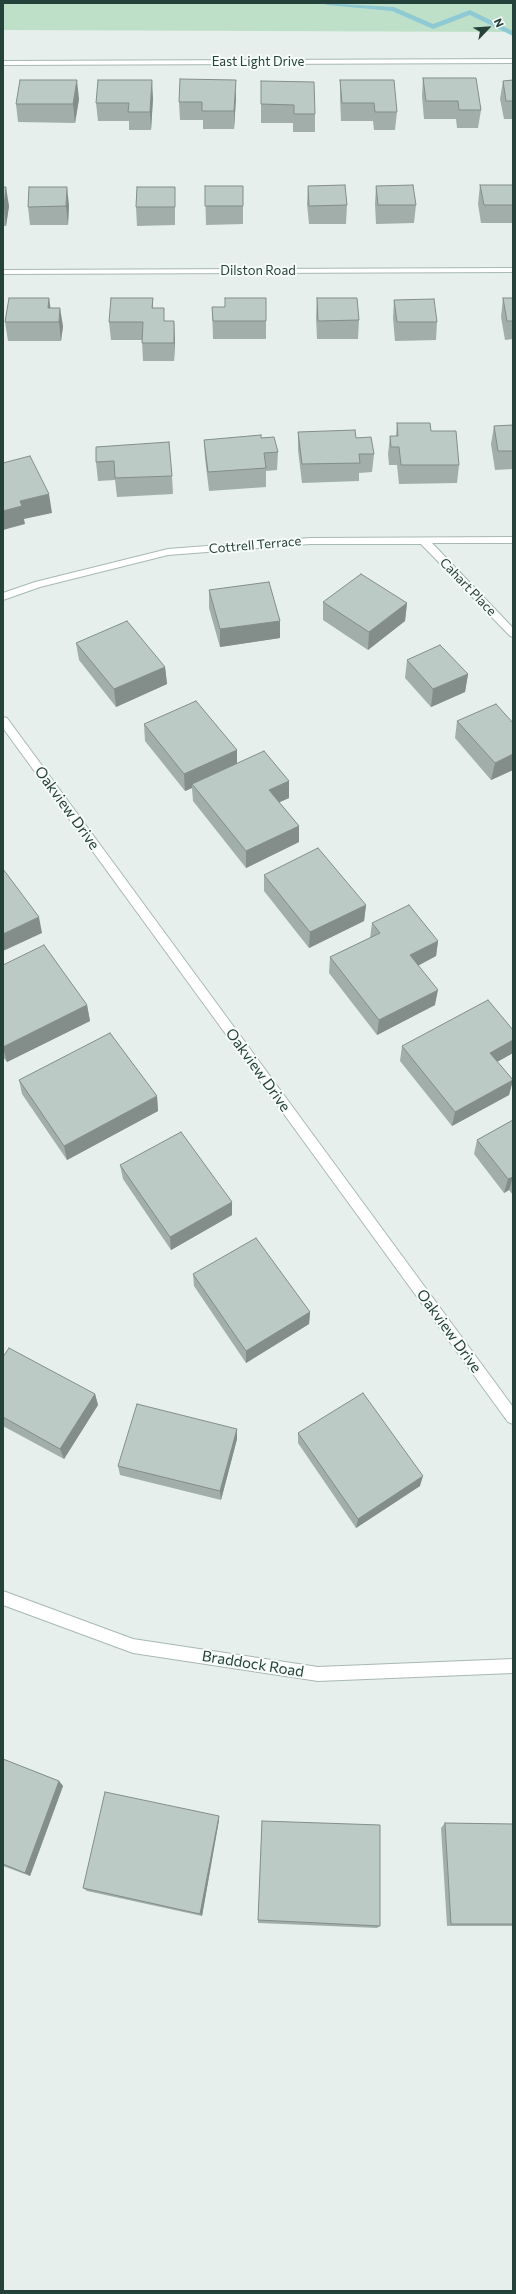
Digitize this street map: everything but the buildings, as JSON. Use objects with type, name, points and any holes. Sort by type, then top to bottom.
[{"type":"street","name":"East Light Drive","points":[[3,63],[513,60]]},
{"type":"street","name":"Dilston Road","points":[[3,272],[513,270]]},
{"type":"street","name":"Cahart Place","points":[[424,540],[513,634]]},
{"type":"street","name":"Cottrell Terrace","points":[[3,597],[38,584],[168,552],[310,541],[513,540]]},
{"type":"street","name":"Oakview Drive","points":[[3,721],[513,1418]]},
{"type":"street","name":"Braddock Road","points":[[3,1598],[133,1646],[318,1674],[513,1666]]},
{"type":"green space","points":[[3,3],[513,3],[513,32],[3,30]]},
{"type":"waterway","points":[[327,3],[394,9],[433,27],[470,12],[513,34]]}]
